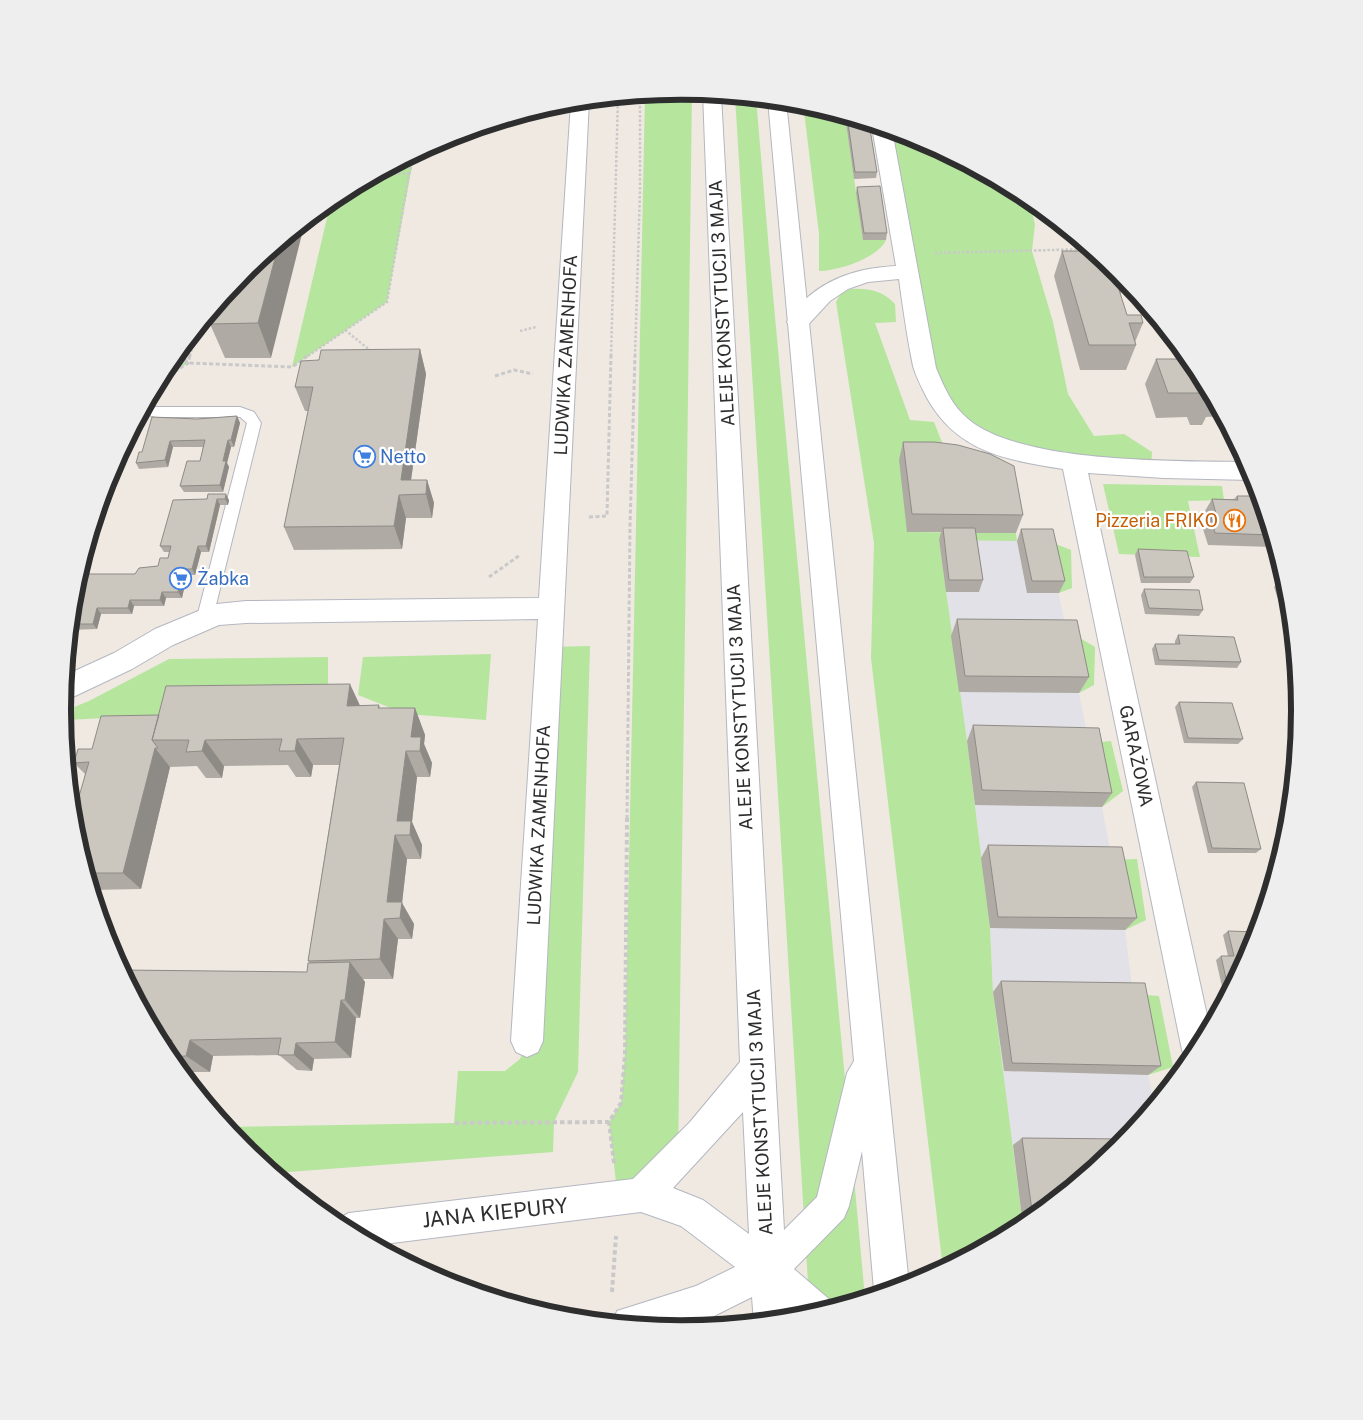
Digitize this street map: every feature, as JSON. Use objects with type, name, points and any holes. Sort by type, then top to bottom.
[{"type":"street","name":"ALEJE KONSTYTUCJI 3 MAJA","points":[[712,101],[757,1067],[771,1314]]},
{"type":"street","name":"LUDWIKA ZAMENHOFA","points":[[527,1041],[580,108]]},
{"type":"street","points":[[778,108],[891,1283]]},
{"type":"street","points":[[883,134],[925,368],[935,394],[949,415],[968,432],[998,446],[1074,462],[1243,471]]},
{"type":"street","points":[[798,322],[831,289],[846,281],[876,274],[906,263]]},
{"type":"street","name":"GARAŻOWA","points":[[1074,462],[1196,1038]]},
{"type":"street","points":[[72,685],[123,661],[164,637],[217,616],[246,612],[551,608]]},
{"type":"street","points":[[647,1319],[701,1304],[768,1270],[832,1206],[868,1052]]},
{"type":"street","points":[[641,1195],[678,1161],[726,1108],[757,1067]]},
{"type":"street","name":"JANA KIEPURY","points":[[362,1229],[641,1195],[691,1212],[768,1270],[811,1306]]},
{"type":"lane","points":[[156,412],[240,412],[246,413],[253,419],[254,423],[204,621]]},
{"type":"path","points":[[625,1054],[630,526],[640,191],[640,101]]},
{"type":"path","points":[[587,517],[607,516],[618,103]]},
{"type":"path","points":[[173,372],[188,363],[292,367],[387,302],[412,163]]},
{"type":"path","points":[[391,174],[409,174]]},
{"type":"path","points":[[906,263],[1082,250]]},
{"type":"path","points":[[345,330],[374,353]]},
{"type":"path","points":[[188,363],[193,345]]},
{"type":"path","points":[[183,358],[188,363]]},
{"type":"path","points":[[495,376],[516,370],[529,372],[539,378]]},
{"type":"path","points":[[481,581],[496,574],[523,552]]},
{"type":"path","points":[[455,1123],[609,1122]]},
{"type":"shaded area","points":[[939,540],[1048,541],[1102,807],[1125,930],[1133,994],[1153,1097],[1113,1142],[1084,1169],[1022,1216],[993,992],[990,928],[967,741]]},
{"type":"green space","points":[[692,100],[678,1161],[618,1199],[609,1122],[621,1103],[625,1054],[645,101]]},
{"type":"green space","points":[[735,102],[757,105],[864,1292],[809,1307]]},
{"type":"green space","points":[[804,112],[846,123],[863,240],[886,240],[882,247],[866,258],[836,269],[819,271],[819,234]]},
{"type":"green space","points":[[883,134],[951,163],[987,182],[1032,211],[1035,224],[1032,251],[1053,322],[1068,394],[1094,436],[1124,434],[1152,452],[1151,468],[1035,455],[949,415],[905,254]]},
{"type":"green space","points":[[413,163],[387,302],[292,367],[328,213],[376,182]]},
{"type":"green space","points":[[851,289],[875,291],[886,296],[895,304],[896,322],[875,323],[910,420],[934,422],[947,455],[907,532],[1016,533],[1017,541],[939,540],[967,741],[990,928],[993,992],[1022,1216],[987,1238],[942,1261],[871,658],[874,543],[836,302],[841,293]]},
{"type":"green space","points":[[183,358],[188,363],[173,372]]},
{"type":"green space","points":[[1103,484],[1222,486],[1224,500],[1188,501],[1200,557],[1119,554]]},
{"type":"green space","points":[[1048,541],[1071,550],[1072,588],[1059,593]]},
{"type":"green space","points":[[1080,638],[1095,647],[1094,685],[1079,693]]},
{"type":"green space","points":[[590,646],[578,1072],[554,1122],[553,1152],[283,1172],[236,1127],[454,1123],[458,1071],[505,1071],[520,1059],[527,1041],[549,647]]},
{"type":"green space","points":[[491,654],[486,720],[406,714],[358,695],[363,657]]},
{"type":"green space","points":[[328,657],[328,684],[168,715],[71,720],[71,708],[89,701],[169,659]]},
{"type":"green space","points":[[1111,741],[1123,791],[1102,807],[1090,743]]},
{"type":"green space","points":[[1137,859],[1146,920],[1125,930],[1111,860]]},
{"type":"green space","points":[[1133,994],[1159,996],[1173,1067],[1148,1075]]},
{"type":"building","points":[[848,124],[870,130],[877,172],[855,172]]},
{"type":"building","points":[[880,186],[887,233],[864,233],[857,187]]},
{"type":"building","points":[[1062,251],[1084,251],[1117,282],[1127,315],[1141,315],[1143,323],[1129,323],[1136,345],[1089,345]]},
{"type":"building","points":[[276,254],[258,323],[210,324],[250,278]]},
{"type":"building","name":"Netto","points":[[420,349],[401,480],[427,480],[426,494],[399,495],[394,526],[284,527],[313,387],[295,387],[301,361],[319,360],[321,350]]},
{"type":"building","points":[[1156,359],[1180,359],[1207,400],[1203,400],[1200,393],[1168,393]]},
{"type":"building","points":[[237,416],[231,440],[228,440],[223,461],[226,461],[220,485],[180,486],[187,461],[200,461],[205,440],[170,441],[165,460],[136,463],[139,452],[142,452],[152,417],[197,419]]},
{"type":"building","points":[[903,442],[934,442],[958,445],[990,454],[1014,466],[1023,515],[912,514]]},
{"type":"building","points":[[208,494],[226,494],[225,499],[217,499],[206,546],[198,546],[192,569],[184,569],[178,592],[162,592],[160,600],[130,600],[128,608],[97,608],[93,624],[77,624],[87,574],[135,574],[139,568],[158,566],[160,558],[168,558],[171,546],[160,546],[173,500],[207,499]]},
{"type":"building","points":[[1237,496],[1252,496],[1266,535],[1215,533],[1211,517],[1217,517],[1212,499],[1238,500]]},
{"type":"building","points":[[943,528],[975,528],[983,580],[949,580]]},
{"type":"building","points":[[1021,529],[1053,529],[1065,581],[1032,581]]},
{"type":"building","points":[[1138,549],[1187,551],[1194,577],[1144,577]]},
{"type":"building","points":[[1144,589],[1199,590],[1203,610],[1149,608]]},
{"type":"building","points":[[957,619],[1077,620],[1089,677],[965,676]]},
{"type":"building","points":[[1178,635],[1234,637],[1241,662],[1159,660],[1155,644],[1180,644]]},
{"type":"building","points":[[350,684],[347,706],[379,705],[378,708],[415,708],[411,737],[421,737],[420,751],[406,751],[397,821],[411,821],[410,835],[395,835],[387,902],[402,902],[400,918],[384,919],[380,959],[308,961],[344,738],[297,739],[295,751],[279,751],[282,739],[205,740],[202,751],[186,752],[189,740],[152,740],[166,686]]},
{"type":"building","points":[[1179,702],[1232,703],[1243,739],[1188,738]]},
{"type":"building","points":[[159,715],[152,740],[158,748],[155,748],[123,873],[94,873],[78,800],[89,762],[74,763],[78,749],[92,749],[101,716]]},
{"type":"building","points":[[973,725],[1099,728],[1112,793],[982,790]]},
{"type":"building","points":[[1196,782],[1244,783],[1261,849],[1212,848]]},
{"type":"building","points":[[988,845],[1122,847],[1137,918],[998,917]]},
{"type":"building","points":[[1228,931],[1250,932],[1227,983],[1221,956],[1234,956]]},
{"type":"building","points":[[350,962],[345,1000],[341,1000],[335,1042],[296,1043],[294,1055],[278,1055],[281,1038],[190,1040],[186,1056],[179,1056],[171,1044],[172,1040],[168,1040],[153,1015],[130,970],[307,972],[308,963]]},
{"type":"building","points":[[1001,981],[1145,983],[1161,1066],[1012,1063]]},
{"type":"building","points":[[1022,1138],[1116,1139],[1084,1169],[1032,1209]]},
{"type":"place","name":"Netto","points":[[364,457]]},
{"type":"place","name":"Pizzeria FRIKO","points":[[1234,521]]},
{"type":"place","name":"Żabka","points":[[181,579]]}]
